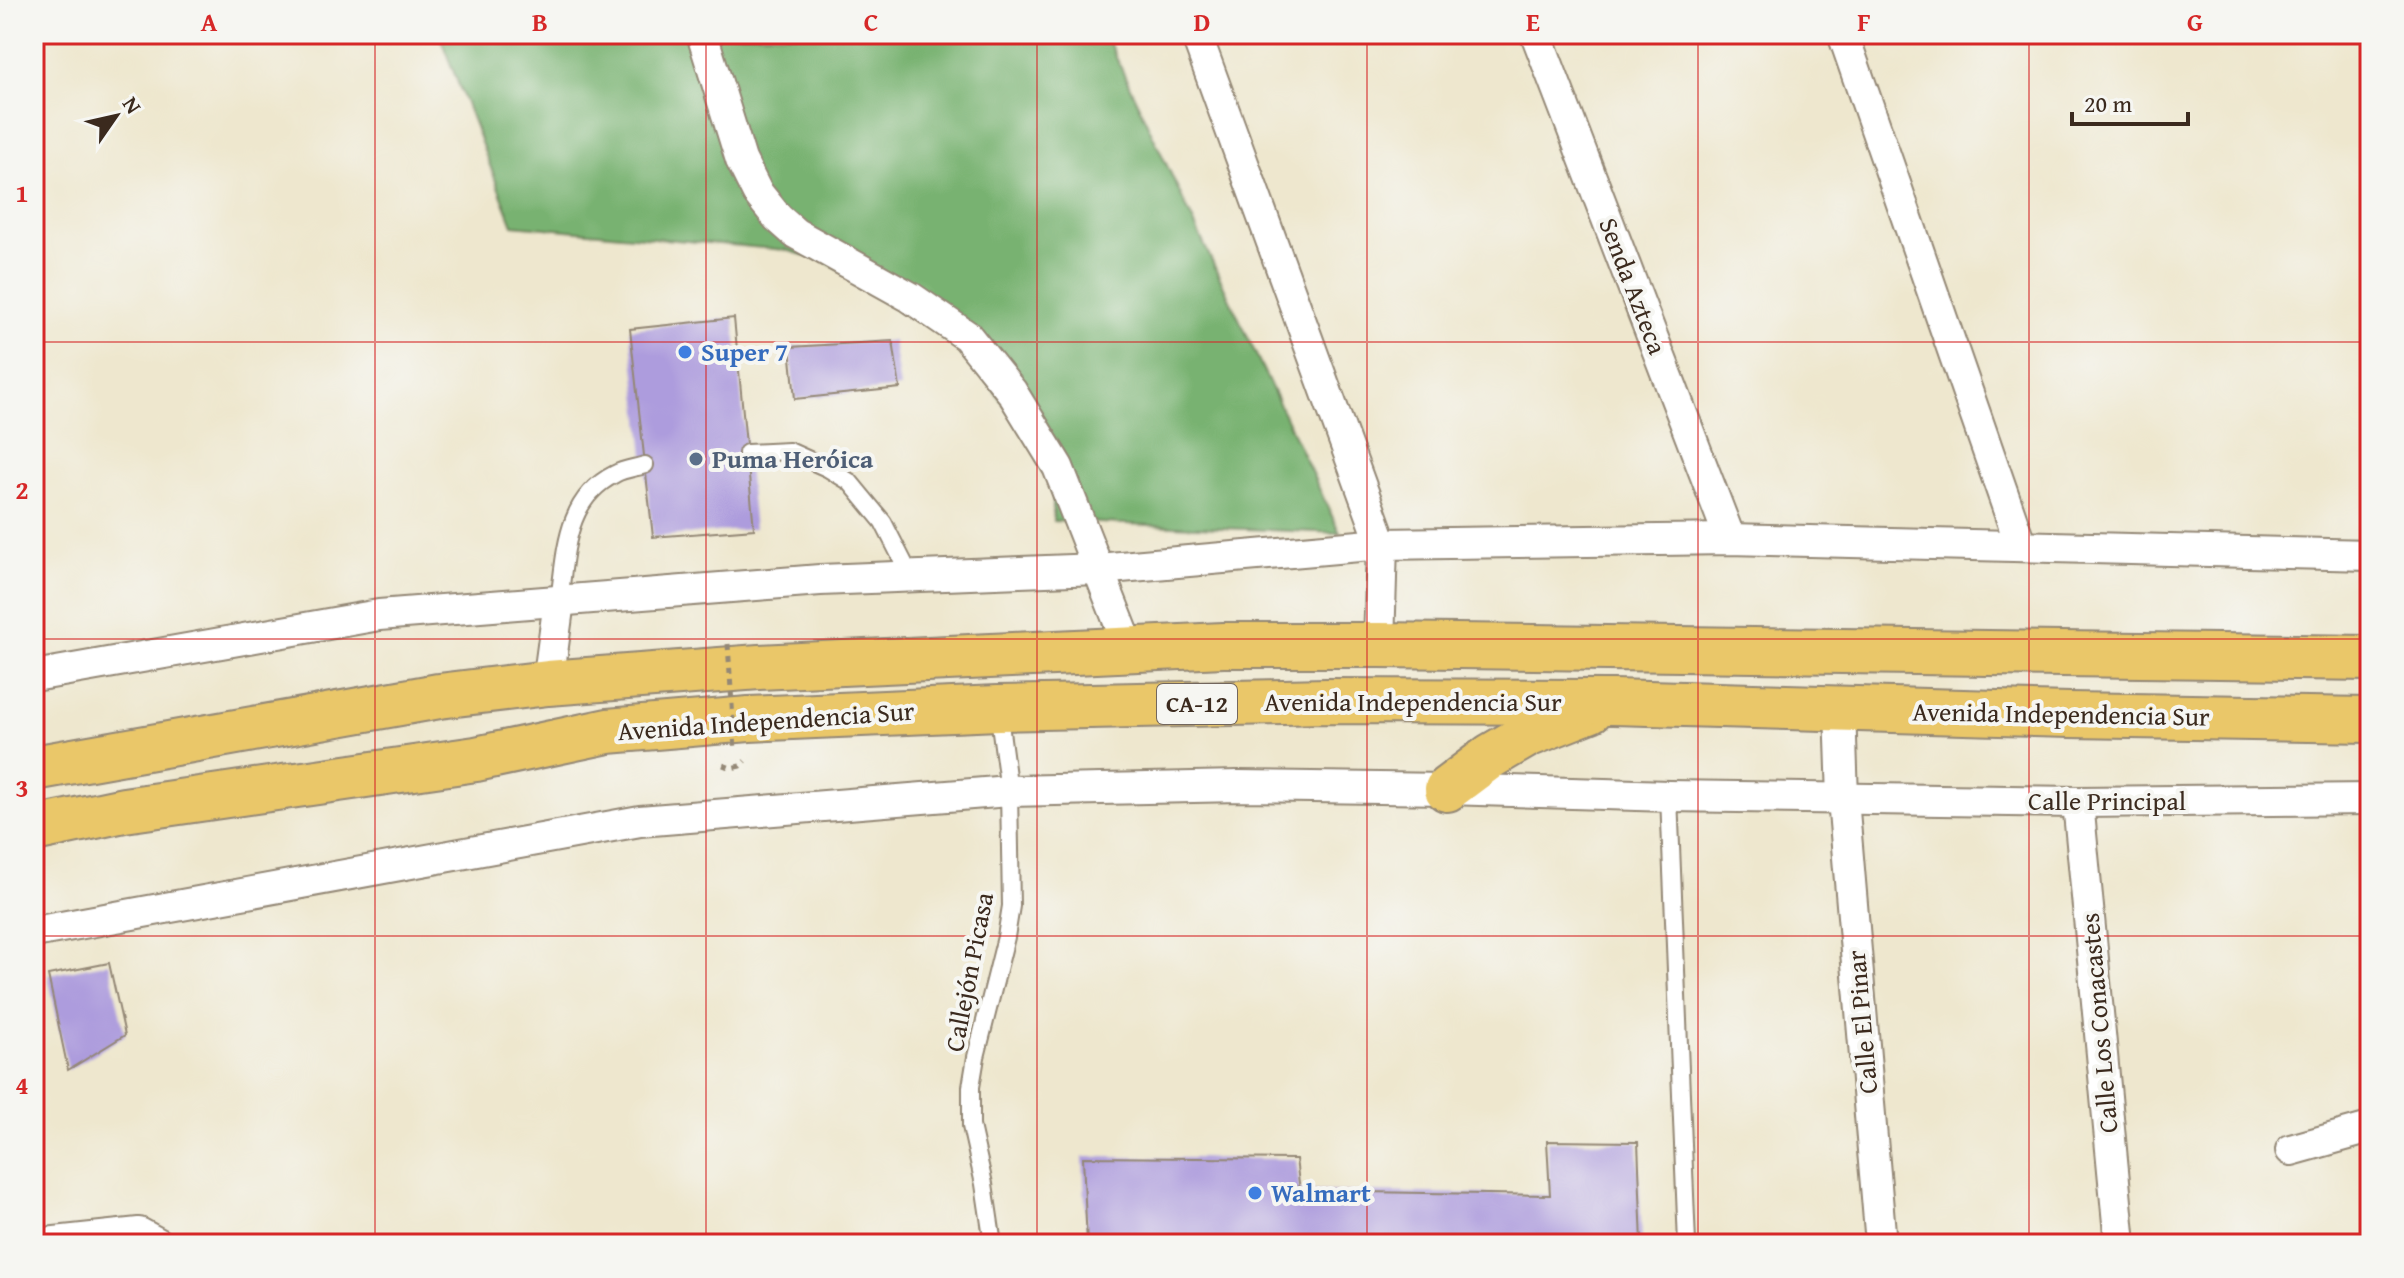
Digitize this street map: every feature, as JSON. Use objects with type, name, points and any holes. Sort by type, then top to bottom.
[{"type":"highway","name":"Avenida Independencia Sur","points":[[34,768],[439,696],[548,683],[759,667],[1223,645],[2370,658]]},
{"type":"highway","name":"Avenida Independencia Sur","points":[[34,829],[140,808],[476,759],[608,731],[749,719],[998,708],[1326,701],[1613,702],[2370,720]]},
{"type":"highway","points":[[1447,789],[1491,756],[1527,735],[1613,702]]},
{"type":"street","points":[[702,34],[741,160],[757,192],[778,218],[795,233],[910,297],[967,336],[1012,392],[1058,467],[1130,650]]},
{"type":"street","points":[[1196,34],[1382,544],[1379,645]]},
{"type":"street","name":"Senda Azteca","points":[[1536,34],[1730,539]]},
{"type":"street","points":[[1843,34],[2021,546]]},
{"type":"street","points":[[34,676],[379,615],[820,580],[1098,569],[1382,544],[1730,539],[2370,555]]},
{"type":"street","points":[[548,683],[559,601]]},
{"type":"street","name":"Calle El Pinar","points":[[1840,708],[1843,799],[1881,1244]]},
{"type":"street","name":"Calle Principal","points":[[34,932],[640,821],[1009,791],[1239,786],[2078,802],[2370,799]]},
{"type":"street","name":"Calle Los Conacastes","points":[[2078,802],[2120,1244]]},
{"type":"street","points":[[2291,1150],[2370,1128]]},
{"type":"street","points":[[36,1244],[139,1233],[159,1244]]},
{"type":"lane","points":[[747,453],[789,451],[850,482],[883,522],[911,577]]},
{"type":"lane","points":[[559,601],[571,523],[592,489],[617,473],[645,465]]},
{"type":"lane","name":"Callejón Picasa","points":[[993,1244],[971,1126],[971,1087],[1011,906],[1009,791],[998,708]]},
{"type":"lane","points":[[1669,796],[1687,1244]]},
{"type":"path","points":[[728,644],[735,750]]},
{"type":"green space","points":[[439,34],[1105,34],[1340,533],[1053,521],[1053,489],[1043,460],[980,370],[910,309],[822,260],[785,250],[513,225]]},
{"type":"building","name":"Puma Heróica","points":[[734,318],[754,529],[653,537],[630,329]]},
{"type":"building","points":[[893,341],[900,388],[795,399],[790,347]]},
{"type":"building","points":[[34,496],[41,513],[34,515]]},
{"type":"building","points":[[109,963],[125,1035],[68,1070],[48,975]]},
{"type":"building","points":[[42,1012],[42,1026],[34,1026],[34,1013]]},
{"type":"building","name":"Walmart","points":[[1547,1141],[1638,1142],[1642,1244],[1087,1244],[1083,1157],[1296,1159],[1300,1191],[1550,1195]]},
{"type":"place","name":"Super 7","points":[[685,352]]},
{"type":"place","name":"Puma Heróica","points":[[696,459]]},
{"type":"place","name":"Walmart","points":[[1255,1193]]}]
